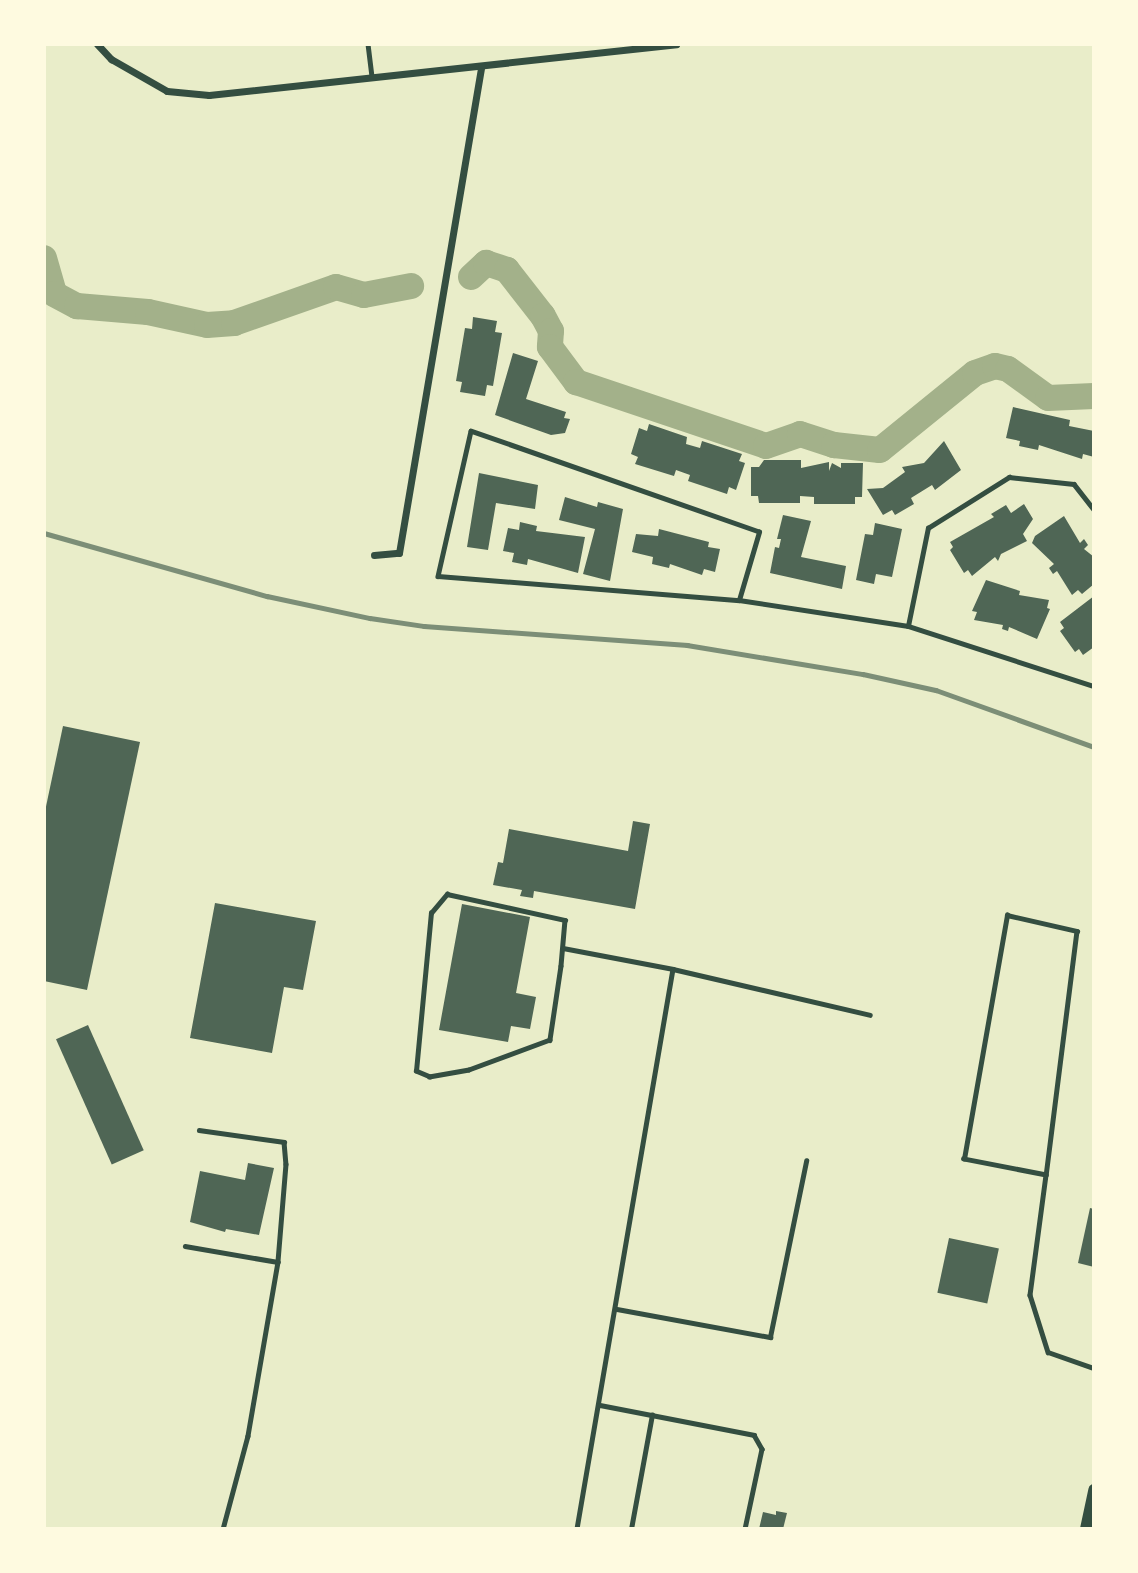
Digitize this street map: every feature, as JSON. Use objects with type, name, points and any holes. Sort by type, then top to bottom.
[{"type":"main road","points":[[1086,1529],[1094,1490]]},
{"type":"street","points":[[97,44],[111,59],[167,91],[209,95],[676,44]]},
{"type":"street","points":[[374,555],[399,553],[481,66]]},
{"type":"lane","points":[[368,44],[372,78]]},
{"type":"lane","points":[[739,600],[760,532],[471,431],[438,576],[739,600],[908,626],[1094,686]]},
{"type":"lane","points":[[908,626],[928,528],[951,513],[1009,477],[1074,484],[1094,510]]},
{"type":"lane","points":[[447,894],[565,920],[562,948],[550,1040],[469,1070],[430,1077],[416,1071],[431,912],[447,894]]},
{"type":"lane","points":[[1046,1175],[964,1158],[1007,915],[1077,931],[1046,1175],[1030,1295],[1048,1352],[1094,1368]]},
{"type":"lane","points":[[562,948],[673,969],[870,1016]]},
{"type":"lane","points":[[577,1529],[617,1309],[673,969]]},
{"type":"lane","points":[[199,1130],[284,1142],[286,1164],[278,1262],[248,1436],[223,1529]]},
{"type":"lane","points":[[617,1309],[770,1337],[806,1161]]},
{"type":"lane","points":[[185,1246],[278,1262]]},
{"type":"lane","points":[[600,1405],[754,1435],[762,1449],[745,1529]]},
{"type":"lane","points":[[631,1529],[652,1415]]},
{"type":"building","points":[[473,317],[497,321],[495,332],[502,333],[493,386],[487,385],[485,396],[460,392],[462,382],[456,381],[465,328],[472,329]]},
{"type":"building","points":[[513,353],[538,361],[526,399],[566,412],[564,418],[570,419],[565,433],[551,435],[495,415]]},
{"type":"building","points":[[1013,407],[1070,420],[1069,426],[1094,431],[1094,457],[1083,454],[1082,459],[1039,445],[1038,450],[1019,446],[1020,441],[1006,438]]},
{"type":"building","points":[[649,424],[687,437],[686,444],[700,448],[702,441],[742,454],[739,461],[745,463],[736,490],[729,487],[727,494],[688,481],[690,475],[676,470],[674,476],[635,464],[638,457],[631,454],[639,428],[647,431]]},
{"type":"building","points":[[944,441],[961,470],[935,490],[932,485],[911,498],[914,504],[895,515],[892,510],[883,515],[867,489],[883,488],[905,472],[902,467],[924,463]]},
{"type":"building","points":[[764,460],[801,460],[801,468],[829,462],[829,471],[832,463],[841,468],[841,463],[863,463],[862,497],[855,497],[855,504],[814,504],[814,497],[800,496],[800,503],[759,503],[758,496],[751,496],[751,467],[759,467]]},
{"type":"building","points":[[479,473],[538,485],[535,509],[496,503],[488,550],[467,547]]},
{"type":"building","points":[[565,497],[597,507],[598,502],[623,509],[610,581],[583,574],[595,529],[559,520]]},
{"type":"building","points":[[1024,504],[1033,519],[1023,534],[1027,541],[1001,554],[998,561],[995,557],[972,576],[968,570],[964,573],[950,550],[953,547],[950,542],[994,517],[991,514],[1006,505],[1011,513]]},
{"type":"building","points":[[783,515],[811,521],[801,557],[846,566],[842,589],[770,573],[775,547],[779,548],[781,539],[777,539]]},
{"type":"building","points":[[1064,516],[1080,543],[1084,539],[1088,545],[1084,549],[1094,557],[1094,584],[1082,594],[1078,590],[1072,595],[1057,571],[1053,574],[1049,568],[1054,564],[1032,543],[1035,536]]},
{"type":"building","points":[[520,522],[537,526],[536,531],[585,537],[578,573],[528,559],[527,565],[512,562],[514,553],[503,551],[508,528],[519,530]]},
{"type":"building","points":[[875,523],[902,529],[892,577],[876,574],[874,584],[856,580],[865,534],[873,535]]},
{"type":"building","points":[[659,529],[709,542],[708,547],[720,549],[715,572],[704,569],[702,575],[670,564],[669,568],[652,564],[653,557],[632,552],[636,534],[658,536]]},
{"type":"building","points":[[986,580],[1020,591],[1019,595],[1049,600],[1047,608],[1050,609],[1037,639],[1009,627],[1008,631],[1002,629],[1003,625],[974,620],[977,612],[972,611]]},
{"type":"building","points":[[1094,596],[1094,647],[1083,655],[1079,649],[1075,652],[1060,631],[1064,628],[1060,622]]},
{"type":"building","points":[[63,726],[140,742],[87,990],[44,981],[44,816]]},
{"type":"building","points":[[633,821],[650,824],[635,909],[534,891],[533,898],[520,896],[522,890],[493,885],[498,862],[503,863],[509,829],[628,851]]},
{"type":"building","points":[[215,903],[316,921],[303,990],[284,987],[272,1053],[190,1038]]},
{"type":"building","points":[[462,904],[530,917],[516,993],[536,997],[530,1029],[511,1026],[508,1042],[439,1030]]},
{"type":"building","points":[[88,1025],[144,1150],[112,1164],[56,1039]]},
{"type":"building","points":[[248,1163],[274,1168],[259,1235],[226,1229],[225,1232],[190,1222],[200,1171],[245,1180]]},
{"type":"building","points":[[1090,1208],[1094,1209],[1094,1267],[1078,1263]]},
{"type":"building","points":[[949,1238],[999,1249],[987,1303],[937,1293]]},
{"type":"building","points":[[776,1511],[787,1513],[783,1529],[759,1529],[763,1512],[776,1515]]},
{"type":"waterway","points":[[44,258],[54,294],[77,306],[148,312],[207,325],[234,323],[336,287],[364,295],[411,286]]},
{"type":"waterway","points":[[471,277],[486,263],[507,270],[543,316],[551,331],[550,347],[576,382],[766,446],[800,434],[834,445],[880,450],[975,373],[995,366],[1008,369],[1048,398],[1094,396]]},
{"type":"railway","points":[[44,533],[267,596],[370,618],[424,626],[687,645],[863,674],[936,690],[1094,747]]}]
